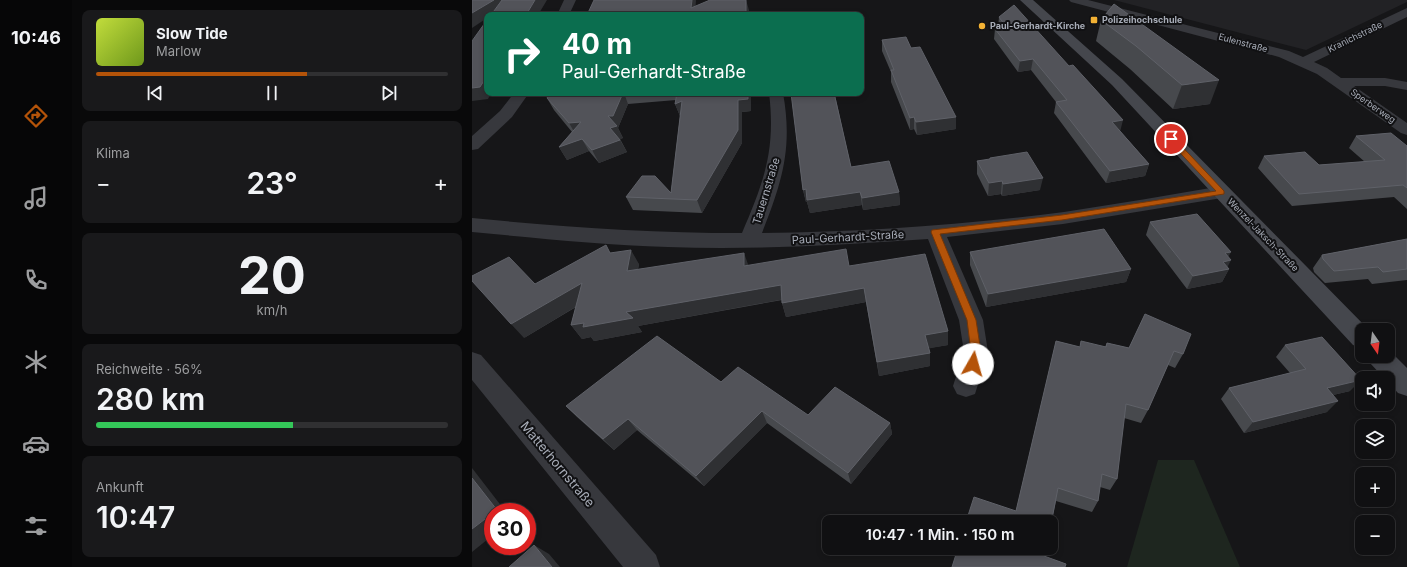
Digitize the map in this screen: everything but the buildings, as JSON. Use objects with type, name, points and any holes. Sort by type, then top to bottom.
[{"type":"street","points":[[564,12],[570,0]]},
{"type":"street","name":"Wenzel-Jaksch-Straße","points":[[1026,0],[1117,82],[1355,331]]},
{"type":"street","name":"Eulenstraße","points":[[1075,0],[1260,47],[1304,62],[1340,82]]},
{"type":"street","name":"Kranichstraße","points":[[1304,62],[1407,12]]},
{"type":"street","points":[[1340,82],[1385,82],[1407,86]]},
{"type":"street","name":"Sperberweg","points":[[1340,82],[1407,130]]},
{"type":"street","points":[[472,145],[506,114],[520,96]]},
{"type":"street","name":"Tauernstraße","points":[[750,240],[773,176],[779,149],[776,96]]},
{"type":"street","name":"Paul-Gerhardt-Straße","points":[[472,225],[596,236],[750,240],[836,239],[935,232],[1062,218],[1222,192]]},
{"type":"street","points":[[935,232],[971,320],[976,352],[966,386]]},
{"type":"street","name":"Matterhornstraße","points":[[472,362],[644,567]]},
{"type":"street","points":[[1386,363],[1407,386]]},
{"type":"shaded area","points":[[1114,0],[1407,0],[1407,2],[1306,50]]},
{"type":"shaded area","points":[[1158,460],[1194,460],[1240,567],[1127,567]]},
{"type":"place","name":"Polizeihochschule","points":[[1094,20]]},
{"type":"place","name":"Paul-Gerhardt-Kirche","points":[[982,26]]},
{"type":"route","points":[[973,364],[976,352],[971,320],[935,232],[1062,218],[1119,210],[1222,192],[1171,139]]}]
